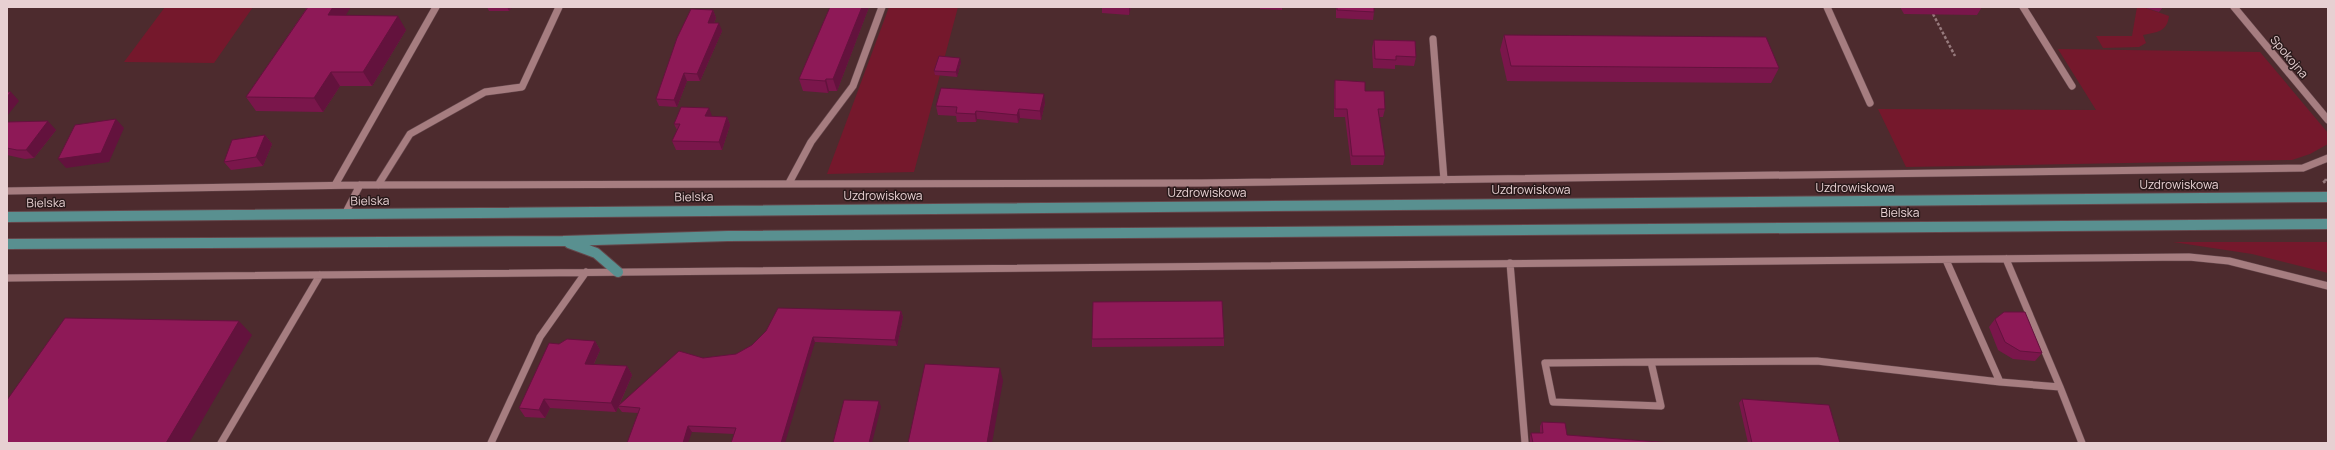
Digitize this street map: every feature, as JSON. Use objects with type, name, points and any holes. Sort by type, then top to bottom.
[{"type":"main road","name":"Uzdrowiskowa","points":[[734,210],[2328,197]]},
{"type":"main road","name":"Bielska","points":[[7,217],[734,210]]},
{"type":"main road","name":"Bielska","points":[[563,241],[728,236],[1842,226],[2328,224]]},
{"type":"main road","points":[[7,244],[563,241],[596,253],[618,272]]},
{"type":"street","points":[[334,185],[436,7]]},
{"type":"street","points":[[378,185],[410,134],[446,112],[485,92],[522,87],[559,7]]},
{"type":"street","points":[[789,183],[811,142],[853,86],[882,7]]},
{"type":"street","points":[[1827,7],[1870,103]]},
{"type":"street","points":[[2023,7],[2072,86]]},
{"type":"street","name":"Spokojna","points":[[2234,7],[2328,120]]},
{"type":"street","points":[[1432,39],[1444,180]]},
{"type":"street","points":[[7,191],[334,185],[1201,183],[1914,172],[2303,168],[2328,158]]},
{"type":"street","points":[[345,214],[360,185]]},
{"type":"street","points":[[7,278],[2189,257],[2222,260],[2328,286]]},
{"type":"street","points":[[2006,259],[2082,443]]},
{"type":"street","points":[[1946,260],[2000,382]]},
{"type":"street","points":[[1510,263],[1525,443]]},
{"type":"street","points":[[491,443],[540,337],[586,272]]},
{"type":"street","points":[[221,443],[320,275]]},
{"type":"street","points":[[1651,362],[1661,406],[1553,402],[1545,363],[1598,362],[1817,361],[2000,382],[2060,387]]},
{"type":"path","points":[[1933,14],[1955,56]]},
{"type":"shaded area","points":[[165,7],[253,7],[214,63],[124,62]]},
{"type":"shaded area","points":[[889,7],[958,7],[914,172],[827,174]]},
{"type":"shaded area","points":[[2137,7],[2143,7],[2169,16],[2164,28],[2153,33],[2143,35],[2146,43],[2139,47],[2103,48],[2096,36],[2132,36]]},
{"type":"shaded area","points":[[2058,49],[2260,52],[2328,133],[2328,144],[2310,154],[2292,160],[1906,167],[1878,109],[2096,110]]},
{"type":"shaded area","points":[[2173,242],[2328,242],[2328,273],[2252,254]]},
{"type":"building","points":[[308,7],[333,7],[328,15],[398,16],[363,72],[331,72],[314,98],[246,97]]},
{"type":"building","points":[[830,7],[862,7],[833,79],[826,79],[825,81],[799,79]]},
{"type":"building","points":[[1337,7],[1374,7],[1374,12],[1337,10]]},
{"type":"building","points":[[691,9],[713,10],[708,23],[719,23],[697,74],[684,73],[674,100],[656,99],[677,38]]},
{"type":"building","points":[[1504,35],[1766,37],[1779,68],[1511,66]]},
{"type":"building","points":[[1374,40],[1415,41],[1416,57],[1396,56],[1396,60],[1375,59]]},
{"type":"building","points":[[939,56],[960,58],[956,72],[934,71]]},
{"type":"building","points":[[1335,80],[1365,82],[1365,91],[1384,91],[1385,109],[1378,109],[1385,156],[1352,156],[1347,109],[1335,109]]},
{"type":"building","points":[[941,88],[1044,94],[1040,111],[1019,109],[1017,115],[976,111],[975,114],[956,113],[957,107],[936,106]]},
{"type":"building","points":[[681,107],[709,108],[705,116],[727,117],[719,142],[672,141],[680,124],[674,124]]},
{"type":"building","points":[[116,119],[101,153],[58,159],[75,125]]},
{"type":"building","points":[[48,121],[26,150],[7,148],[7,122]]},
{"type":"building","points":[[265,135],[256,157],[224,162],[232,140]]},
{"type":"building","points":[[1222,301],[1224,338],[1092,339],[1093,302]]},
{"type":"building","points":[[778,308],[901,311],[895,340],[813,337],[781,443],[731,443],[736,428],[688,426],[683,443],[627,443],[640,408],[618,406],[679,351],[703,358],[736,354],[752,345],[766,331]]},
{"type":"building","points":[[2004,312],[2025,312],[2042,353],[2020,351],[2005,342],[1995,319]]},
{"type":"building","points":[[65,318],[239,321],[166,443],[7,443],[7,400]]},
{"type":"building","points":[[567,339],[595,341],[585,364],[627,366],[611,403],[544,399],[539,410],[519,408],[549,343],[559,344]]},
{"type":"building","points":[[925,364],[1000,368],[987,443],[908,443]]},
{"type":"building","points":[[1742,399],[1829,405],[1840,443],[1752,443]]},
{"type":"building","points":[[844,400],[879,401],[869,443],[833,443]]},
{"type":"building","points":[[1542,422],[1565,423],[1567,435],[1672,443],[1533,443],[1531,433],[1543,433]]}]
